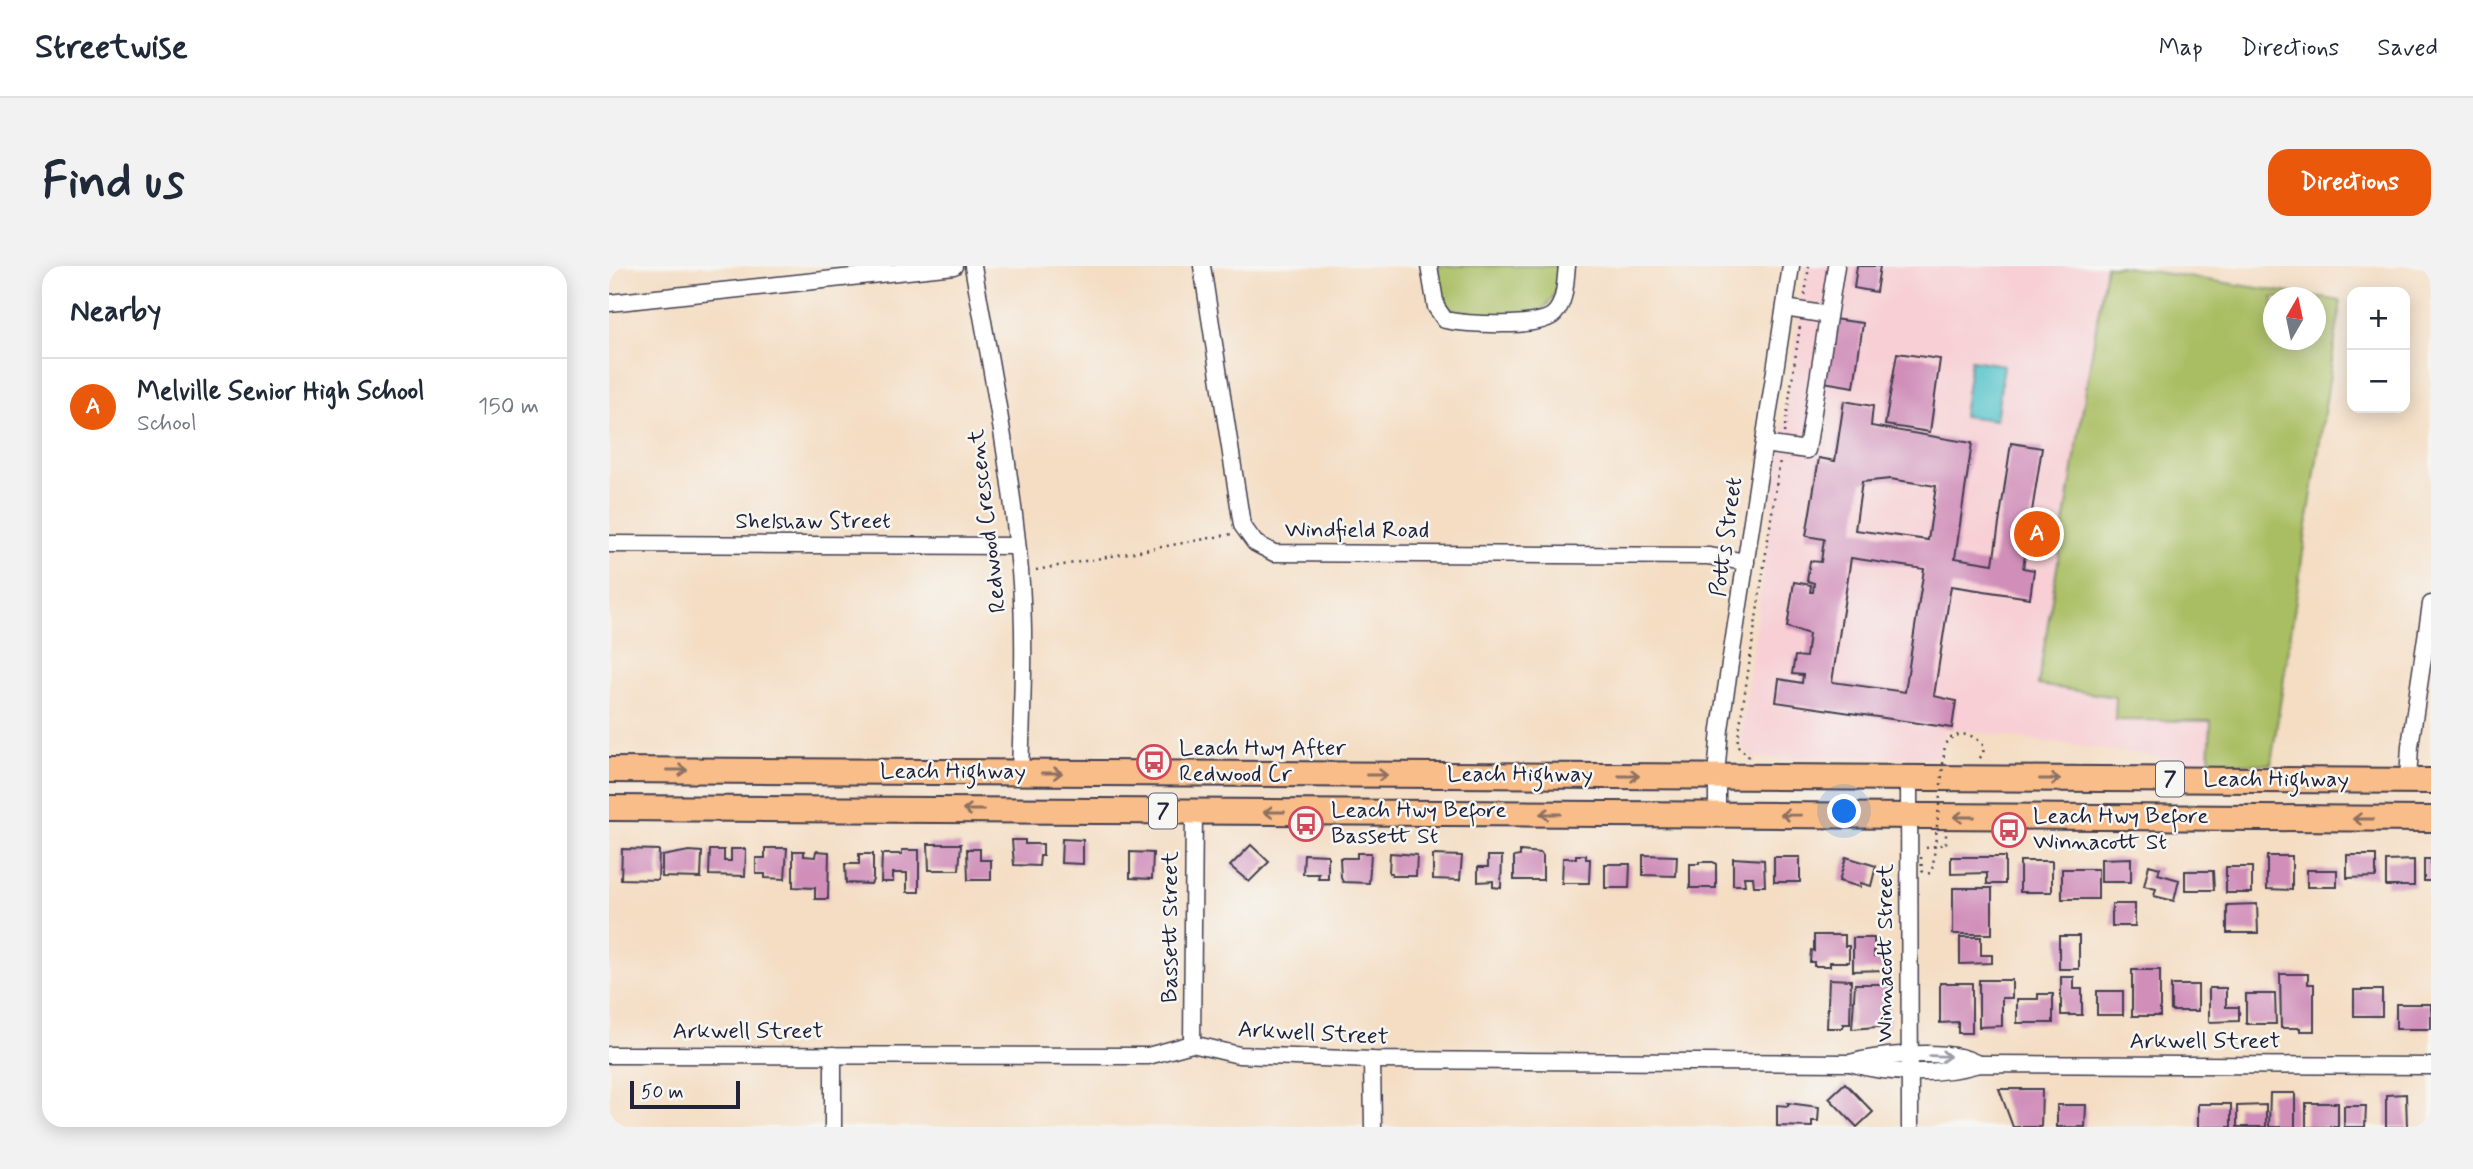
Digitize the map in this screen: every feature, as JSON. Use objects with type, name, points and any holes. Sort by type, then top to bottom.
[{"type":"highway","name":"Leach Highway","points":[[609,770],[2420,781]]},
{"type":"highway","name":"Leach Highway","points":[[609,808],[1717,815],[1908,826],[2431,819]]},
{"type":"street","points":[[609,303],[954,266]]},
{"type":"street","name":"Redwood Crescent","points":[[973,266],[1020,573],[1020,773]]},
{"type":"street","points":[[1202,266],[1242,525],[1245,529]]},
{"type":"street","points":[[1429,266],[1436,307],[1445,320],[1461,323],[1537,322],[1554,315],[1562,301],[1567,266]]},
{"type":"street","name":"Potts Street","points":[[1717,815],[1720,729],[1791,266]]},
{"type":"street","points":[[1764,444],[1807,450],[1836,266]]},
{"type":"street","points":[[1785,308],[1828,315]]},
{"type":"street","name":"Windfield Road","points":[[1245,529],[1255,543],[1274,553],[1708,556],[1746,562]]},
{"type":"street","name":"Shelshaw Street","points":[[609,544],[1017,546]]},
{"type":"street","points":[[2420,781],[2410,746],[2431,604]]},
{"type":"street","name":"Winnacott Street","points":[[1909,778],[1910,1127]]},
{"type":"street","name":"Bassett Street","points":[[1192,1044],[1194,811]]},
{"type":"street","name":"Arkwell Street","points":[[609,1055],[1147,1056],[1192,1044],[1239,1055],[1373,1060],[1850,1063],[1870,1057],[1910,1063],[1959,1057],[1979,1064],[2431,1066]]},
{"type":"street","points":[[833,1055],[833,1127]]},
{"type":"street","points":[[1373,1060],[1373,1127]]},
{"type":"path","points":[[1755,764],[1737,745],[1809,266]]},
{"type":"path","points":[[1020,573],[1234,534],[1245,529]]},
{"type":"path","points":[[1908,826],[1925,835],[1931,832],[1946,831],[1946,844],[1927,847],[1921,857],[1921,871],[1930,873],[1933,866],[1945,744],[1958,735],[1977,738],[1984,746],[1983,754],[1977,760]]},
{"type":"shaded area","points":[[1805,266],[2119,266],[2263,289],[2263,350],[2326,350],[2326,299],[2341,301],[2271,764],[2209,764],[1944,728],[1940,757],[1752,758],[1740,743]]},
{"type":"green space","points":[[1436,266],[1560,266],[1554,293],[1545,307],[1528,314],[1489,318],[1458,314],[1444,304]]},
{"type":"green space","points":[[2106,266],[2263,289],[2263,350],[2326,350],[2326,299],[2341,301],[2271,764],[2209,764],[2211,721],[2115,720],[2116,697],[2038,685]]},
{"type":"water","points":[[1971,360],[2004,365],[1996,420],[1963,416]]},
{"type":"building","points":[[1857,266],[1880,266],[1876,292],[1854,288]]},
{"type":"building","points":[[1833,319],[1863,323],[1854,387],[1823,382]]},
{"type":"building","points":[[1897,353],[1940,359],[1930,432],[1885,425]]},
{"type":"building","points":[[1844,401],[1873,406],[1871,426],[1972,443],[1955,558],[1993,564],[2011,443],[2042,448],[2023,568],[2034,570],[2030,598],[1951,586],[1934,696],[1956,701],[1952,728],[1776,702],[1779,679],[1802,683],[1803,675],[1792,674],[1795,656],[1806,657],[1809,634],[1787,627],[1794,582],[1811,585],[1810,592],[1813,592],[1814,583],[1807,581],[1810,561],[1821,562],[1824,539],[1806,536],[1819,458],[1835,461]],"holes":[[[1890,479],[1936,486],[1928,540],[1855,530],[1862,482]],[[1851,558],[1924,569],[1905,692],[1832,682]]]},
{"type":"building","points":[[1062,839],[1083,840],[1083,864],[1061,863]]},
{"type":"building","points":[[1012,840],[1025,840],[1025,844],[1043,844],[1043,856],[1040,856],[1039,866],[1014,865]]},
{"type":"building","points":[[928,844],[961,844],[959,870],[929,870]]},
{"type":"building","points":[[1251,845],[1269,862],[1249,882],[1230,866]]},
{"type":"building","points":[[765,848],[787,848],[785,879],[765,878],[765,874],[756,874],[756,858],[765,858]]},
{"type":"building","points":[[622,849],[659,850],[658,880],[621,879]]},
{"type":"building","points":[[731,849],[746,849],[745,876],[709,875],[710,850],[724,850],[724,861],[731,861]]},
{"type":"building","points":[[967,849],[980,849],[980,860],[991,860],[991,880],[968,880]]},
{"type":"building","points":[[902,850],[919,850],[919,892],[907,892],[907,873],[893,873],[893,882],[881,882],[882,854],[902,854]]},
{"type":"building","points":[[689,851],[702,852],[701,878],[662,877],[662,856]]},
{"type":"building","points":[[793,851],[804,851],[804,856],[815,857],[816,851],[829,852],[828,899],[815,899],[815,888],[793,887]]},
{"type":"building","points":[[1520,851],[1541,853],[1543,880],[1514,880],[1514,857],[1520,856]]},
{"type":"building","points":[[1130,852],[1153,853],[1152,879],[1130,878]]},
{"type":"building","points":[[1357,853],[1371,853],[1369,883],[1343,882],[1341,878],[1340,858],[1357,858]]},
{"type":"building","points":[[1390,853],[1417,855],[1416,876],[1392,876],[1392,873],[1389,873]]},
{"type":"building","points":[[859,854],[873,854],[871,884],[846,883],[845,864],[859,864]]},
{"type":"building","points":[[1304,854],[1328,855],[1328,879],[1318,879],[1319,874],[1303,874]]},
{"type":"building","points":[[1433,855],[1462,856],[1460,880],[1433,879]]},
{"type":"building","points":[[1576,855],[1586,855],[1586,859],[1590,859],[1589,883],[1562,883],[1563,858],[1576,858]]},
{"type":"building","points":[[1643,855],[1677,856],[1676,876],[1643,875]]},
{"type":"building","points":[[2347,855],[2376,855],[2376,877],[2347,878]]},
{"type":"building","points":[[1488,856],[1502,856],[1501,888],[1493,887],[1493,881],[1478,882],[1478,867],[1488,867]]},
{"type":"building","points":[[2267,856],[2292,856],[2292,890],[2267,889]]},
{"type":"building","points":[[1774,857],[1800,857],[1800,882],[1774,882]]},
{"type":"building","points":[[1846,857],[1876,866],[1871,886],[1861,883],[1860,887],[1839,881]]},
{"type":"building","points":[[1951,857],[2005,857],[2005,884],[1987,884],[1987,873],[1951,874]]},
{"type":"building","points":[[1733,858],[1764,860],[1765,886],[1754,886],[1753,877],[1744,877],[1745,885],[1733,885]]},
{"type":"building","points":[[2131,858],[2131,882],[2101,882],[2101,859]]},
{"type":"building","points":[[2424,859],[2431,859],[2431,881],[2424,881]]},
{"type":"building","points":[[2414,860],[2414,886],[2386,886],[2386,861]]},
{"type":"building","points":[[2020,861],[2052,861],[2052,892],[2020,892]]},
{"type":"building","points":[[1605,864],[1630,864],[1629,888],[1605,888]]},
{"type":"building","points":[[1690,864],[1716,864],[1716,888],[1690,888]]},
{"type":"building","points":[[2149,865],[2160,868],[2158,874],[2179,880],[2174,901],[2154,896],[2156,889],[2144,886]]},
{"type":"building","points":[[2226,867],[2252,867],[2252,893],[2226,893]]},
{"type":"building","points":[[2062,869],[2098,869],[2098,899],[2062,899]]},
{"type":"building","points":[[2307,870],[2337,870],[2337,887],[2307,887]]},
{"type":"building","points":[[2185,871],[2213,871],[2214,890],[2185,890]]},
{"type":"building","points":[[1953,888],[1992,888],[1992,934],[1953,934]]},
{"type":"building","points":[[2112,904],[2135,904],[2135,926],[2112,926]]},
{"type":"building","points":[[2257,904],[2258,933],[2227,933],[2227,905]]},
{"type":"building","points":[[1814,935],[1845,935],[1845,946],[1849,946],[1849,962],[1830,962],[1830,966],[1814,966],[1814,962],[1810,962],[1811,950],[1814,951]]},
{"type":"building","points":[[2059,936],[2079,936],[2079,969],[2059,969]]},
{"type":"building","points":[[1960,937],[1981,937],[1981,955],[1992,955],[1992,963],[1960,964]]},
{"type":"building","points":[[1853,938],[1874,938],[1874,956],[1886,956],[1886,970],[1853,971]]},
{"type":"building","points":[[2132,970],[2160,970],[2160,1016],[2132,1016]]},
{"type":"building","points":[[2280,974],[2308,974],[2308,984],[2314,984],[2314,1031],[2281,1028]]},
{"type":"building","points":[[2061,977],[2074,977],[2074,989],[2082,989],[2082,1015],[2061,1015]]},
{"type":"building","points":[[1829,979],[1851,980],[1850,1024],[1843,1024],[1843,1028],[1827,1028]]},
{"type":"building","points":[[1979,980],[2012,980],[2012,998],[2002,998],[2002,1026],[1979,1027]]},
{"type":"building","points":[[1940,983],[1972,983],[1972,1033],[1958,1033],[1958,1022],[1940,1023]]},
{"type":"building","points":[[1855,984],[1890,984],[1889,1026],[1852,1029]]},
{"type":"building","points":[[2171,985],[2198,985],[2198,1011],[2171,1011]]},
{"type":"building","points":[[2209,988],[2226,988],[2226,1007],[2239,1007],[2239,1021],[2209,1022]]},
{"type":"building","points":[[2354,990],[2382,990],[2382,1016],[2354,1016]]},
{"type":"building","points":[[2097,991],[2123,991],[2123,1015],[2097,1015]]},
{"type":"building","points":[[2038,994],[2053,994],[2053,1023],[2017,1023],[2017,999],[2038,999]]},
{"type":"building","points":[[2246,994],[2275,994],[2276,1024],[2246,1024]]},
{"type":"building","points":[[2396,1004],[2431,1004],[2431,1029],[2396,1029]]},
{"type":"building","points":[[1845,1083],[1873,1112],[1857,1127],[1829,1098]]},
{"type":"building","points":[[1999,1089],[2042,1089],[2041,1127],[2013,1127]]},
{"type":"building","points":[[2270,1093],[2295,1093],[2295,1127],[2269,1127]]},
{"type":"building","points":[[2406,1094],[2407,1127],[2386,1127],[2386,1095]]},
{"type":"building","points":[[1788,1103],[1819,1107],[1818,1121],[1812,1121],[1812,1127],[1777,1126],[1777,1105],[1788,1106]]},
{"type":"building","points":[[2306,1103],[2338,1103],[2338,1127],[2306,1127]]},
{"type":"building","points":[[2198,1104],[2231,1104],[2231,1127],[2198,1127]]},
{"type":"building","points":[[2057,1105],[2086,1105],[2085,1127],[2057,1127]]},
{"type":"building","points":[[2266,1105],[2266,1127],[2237,1127],[2237,1106]]},
{"type":"building","points":[[2344,1106],[2366,1106],[2365,1127],[2344,1127]]},
{"type":"place","name":"Melville Senior High School","points":[[2037,534]]},
{"type":"place","name":"Leach Hwy After Redwood Cr","points":[[1154,762]]},
{"type":"place","name":"Leach Hwy Before Bassett St","points":[[1306,824]]},
{"type":"place","name":"Leach Hwy Before Winnacott St","points":[[2009,830]]}]
